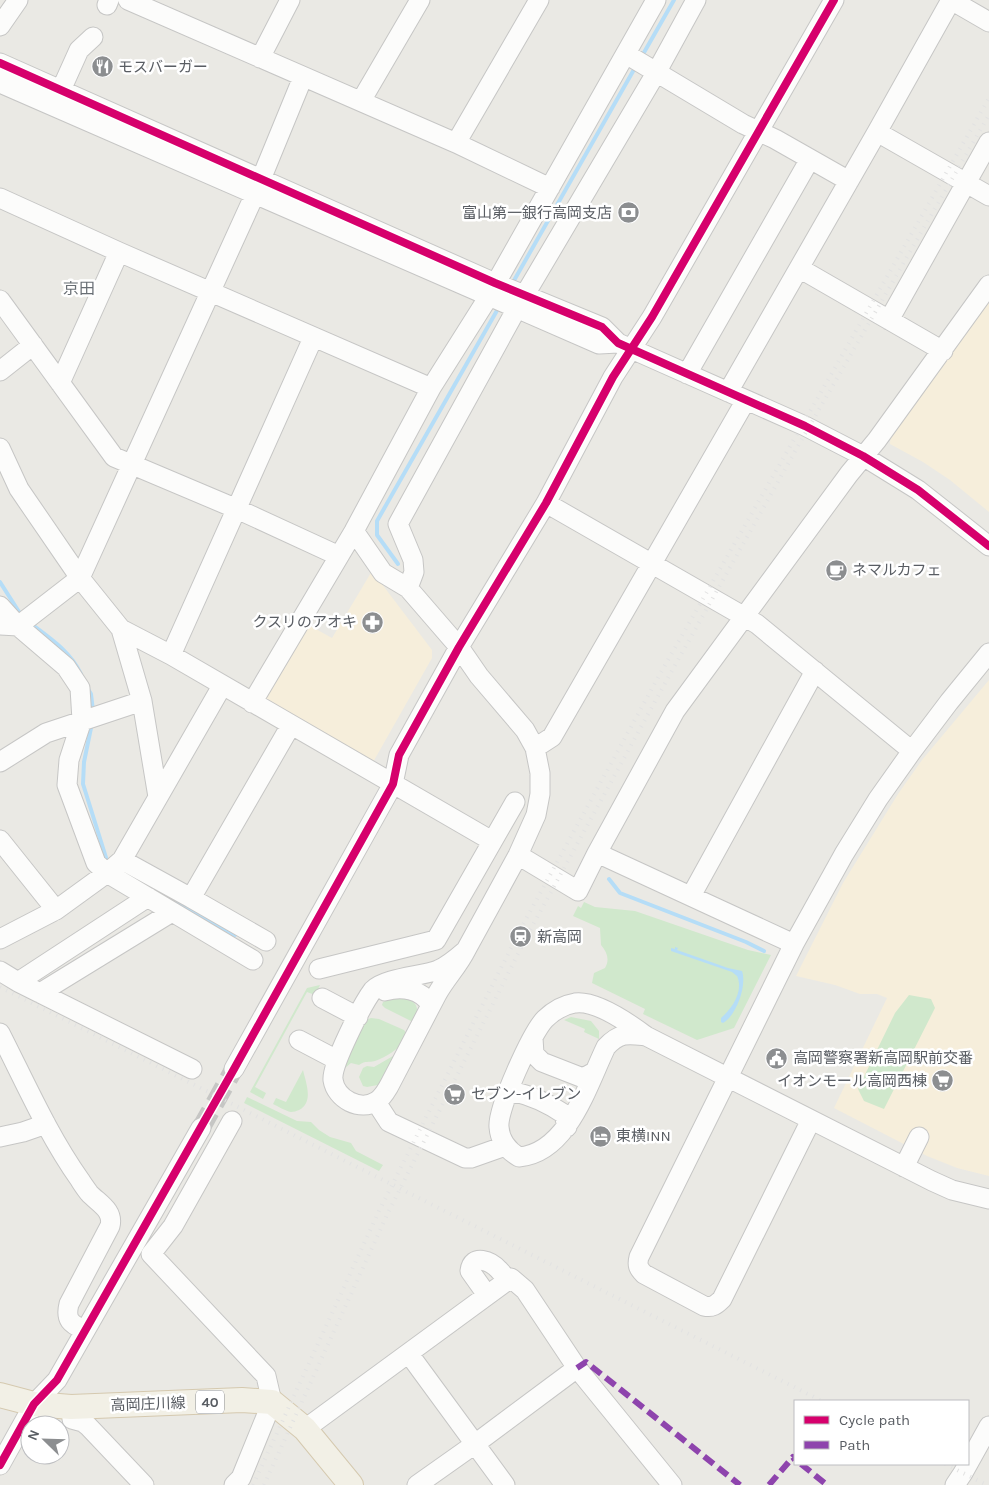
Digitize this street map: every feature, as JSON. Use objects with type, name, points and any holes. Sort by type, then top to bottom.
[{"type":"main road","name":"高岡庄川線","points":[[0,1395],[34,1404],[71,1407],[242,1400],[272,1402]]},
{"type":"main road","points":[[272,1402],[306,1429],[351,1485]]},
{"type":"street","points":[[0,26],[18,0]]},
{"type":"street","points":[[128,0],[456,142],[550,188]]},
{"type":"street","points":[[260,58],[290,0]]},
{"type":"street","points":[[361,101],[420,0]]},
{"type":"street","points":[[456,142],[539,0]]},
{"type":"street","points":[[252,703],[354,531],[431,388],[506,296],[641,63],[656,0]]},
{"type":"street","points":[[408,588],[414,572],[413,560],[398,524],[506,296],[550,188],[641,63],[696,0]]},
{"type":"street","points":[[234,1069],[393,784],[399,755],[459,648],[546,503],[612,376],[624,345],[652,317],[834,0]]},
{"type":"street","points":[[728,392],[951,0],[989,22]]},
{"type":"street","points":[[61,90],[78,50],[93,37]]},
{"type":"street","points":[[0,63],[61,90],[258,186],[506,296],[599,344],[624,345],[805,426],[863,456],[918,490],[989,546]]},
{"type":"street","points":[[641,63],[743,124],[849,181]]},
{"type":"street","points":[[9,626],[80,578],[258,186],[303,77]]},
{"type":"street","points":[[0,83],[258,186]]},
{"type":"street","points":[[877,132],[989,196]]},
{"type":"street","points":[[889,320],[989,142]]},
{"type":"street","points":[[687,374],[810,159]]},
{"type":"street","points":[[0,198],[313,338],[431,388]]},
{"type":"street","points":[[60,383],[119,252]]},
{"type":"street","points":[[799,268],[943,351]]},
{"type":"street","points":[[518,855],[578,891],[675,711],[943,351],[989,285]]},
{"type":"street","points":[[0,300],[114,457],[237,509],[339,556]]},
{"type":"street","points":[[171,656],[313,338]]},
{"type":"street","points":[[0,371],[33,346]]},
{"type":"street","points":[[536,748],[552,737],[746,400]]},
{"type":"street","points":[[0,448],[19,490],[80,578],[121,629],[142,701],[158,797]]},
{"type":"street","points":[[546,503],[757,624],[912,751]]},
{"type":"street","points":[[354,531],[383,573],[408,588],[459,648],[481,679],[525,730],[536,748],[540,773],[540,794],[536,815],[518,855],[460,962],[443,983],[389,1086],[376,1102],[359,1104],[342,1098],[333,1081],[333,1071],[362,1009],[375,988],[385,983],[438,970],[466,950]]},
{"type":"street","points":[[0,606],[9,626],[66,667],[80,688],[82,720],[70,760],[67,785],[96,863],[114,867],[191,898],[266,941]]},
{"type":"street","points":[[121,629],[492,841]]},
{"type":"street","points":[[811,1120],[722,1299],[716,1305],[704,1306],[655,1286],[640,1269],[638,1264],[639,1257],[794,944],[878,799],[949,702],[989,653]]},
{"type":"street","points":[[691,896],[815,671]]},
{"type":"street","points":[[0,939],[56,910],[114,867],[158,797],[222,686]]},
{"type":"street","points":[[0,762],[46,733],[142,701]]},
{"type":"street","points":[[191,898],[291,725]]},
{"type":"street","points":[[319,969],[436,940],[515,802]]},
{"type":"street","points":[[0,840],[56,910]]},
{"type":"street","points":[[598,853],[794,944]]},
{"type":"street","points":[[114,867],[148,898],[253,960]]},
{"type":"street","points":[[18,982],[148,898]]},
{"type":"street","points":[[40,993],[172,912]]},
{"type":"street","points":[[0,971],[18,982],[192,1070]]},
{"type":"street","points":[[362,1009],[375,995],[398,988],[423,996],[431,1005]]},
{"type":"street","points":[[322,998],[362,1009]]},
{"type":"street","points":[[646,1036],[627,1034],[614,1038],[606,1047],[567,1127],[547,1146],[529,1156],[519,1157],[505,1146],[501,1138],[499,1126],[506,1097],[533,1038],[543,1021],[554,1011],[575,1003],[586,1004],[609,1013],[646,1036],[904,1167],[952,1190],[989,1199]]},
{"type":"street","points":[[562,1007],[579,1009],[601,1020],[606,1028],[606,1047]]},
{"type":"street","points":[[0,1033],[46,1124],[70,1166],[90,1194],[109,1212],[112,1220],[69,1304],[67,1312],[69,1320],[84,1330]]},
{"type":"street","points":[[533,1038],[534,1054],[542,1062],[583,1078],[594,1072]]},
{"type":"street","points":[[299,1040],[337,1060]]},
{"type":"street","points":[[506,1097],[515,1092],[529,1095],[551,1105],[564,1114],[567,1127]]},
{"type":"street","points":[[376,1102],[389,1122],[465,1158],[471,1158],[505,1146]]},
{"type":"street","points":[[232,1121],[173,1226],[151,1254],[266,1376],[272,1402],[241,1478],[234,1485]]},
{"type":"street","points":[[0,1137],[46,1124]]},
{"type":"street","points":[[0,1465],[34,1404],[57,1380],[201,1128]]},
{"type":"street","points":[[904,1167],[919,1137]]},
{"type":"street","points":[[487,1295],[470,1271],[472,1264],[476,1260],[482,1260],[498,1268],[507,1280]]},
{"type":"street","points":[[306,1429],[511,1278],[525,1290],[577,1368],[672,1485]]},
{"type":"street","points":[[409,1354],[505,1485]]},
{"type":"street","points":[[417,1485],[577,1368]]},
{"type":"street","points":[[71,1407],[72,1419],[83,1422],[88,1426],[144,1485]]},
{"type":"street","points":[[969,1462],[989,1426]]},
{"type":"street","points":[[955,1485],[967,1465]]},
{"type":"shaded area","points":[[989,295],[989,512],[950,480],[923,462],[890,444],[891,432]]},
{"type":"shaded area","points":[[372,571],[432,650],[432,658],[372,764],[262,699],[305,623],[332,638]]},
{"type":"shaded area","points":[[989,680],[989,1176],[957,1168],[927,1156],[834,1108],[887,998],[877,994],[860,994],[835,985],[796,976],[843,883],[898,794],[922,760]]},
{"type":"green space","points":[[584,902],[595,907],[635,911],[748,950],[771,955],[734,1028],[697,1040],[643,1014],[645,1009],[592,983],[594,973],[605,968],[608,959],[601,945],[600,928],[573,916],[578,906],[581,908]]},
{"type":"green space","points":[[320,985],[315,995],[307,992],[255,1087],[266,1093],[263,1099],[250,1092],[307,988]]},
{"type":"green space","points":[[909,995],[931,999],[935,1008],[884,1109],[864,1101],[858,1089],[895,1013]]},
{"type":"green space","points":[[402,996],[411,1000],[416,1006],[417,1012],[413,1022],[382,1005],[383,1002]]},
{"type":"green space","points":[[571,1017],[591,1021],[599,1031],[599,1039],[584,1032],[585,1029],[564,1020]]},
{"type":"green space","points":[[371,1018],[379,1019],[404,1030],[407,1040],[396,1050],[384,1057],[359,1065],[351,1063],[340,1072],[366,1020]]},
{"type":"green space","points":[[393,1056],[397,1058],[383,1084],[363,1086],[359,1077],[363,1068],[367,1066],[374,1067]]},
{"type":"green space","points":[[303,1070],[308,1092],[304,1107],[291,1112],[273,1104],[276,1098],[286,1102]]},
{"type":"green space","points":[[247,1097],[297,1121],[311,1122],[330,1137],[351,1143],[356,1151],[383,1165],[379,1171],[244,1103]]},
{"type":"water","points":[[675,947],[678,948],[677,950],[742,971],[743,984],[740,999],[733,1013],[723,1023],[721,1018],[733,1005],[738,994],[739,982],[737,976],[732,972],[671,951],[671,948],[675,949]]},
{"type":"waterway","points":[[642,56],[674,0]]},
{"type":"waterway","points":[[512,284],[636,66]]},
{"type":"waterway","points":[[398,564],[377,535],[377,521],[499,307]]},
{"type":"waterway","points":[[0,582],[21,615]]},
{"type":"waterway","points":[[30,623],[65,652],[81,674]]},
{"type":"waterway","points":[[88,689],[91,694],[93,711]]},
{"type":"waterway","points":[[92,723],[84,762],[83,784],[108,864]]},
{"type":"waterway","points":[[609,879],[620,893],[746,942],[764,951]]},
{"type":"waterway","points":[[140,882],[235,935]]},
{"type":"tunnel","points":[[201,1128],[234,1069]]},
{"type":"railway","points":[[253,1485],[379,1211],[520,930],[656,681],[989,98]]},
{"type":"railway","points":[[264,1485],[387,1215],[528,934],[664,685],[802,439],[989,115]]},
{"type":"railway","points":[[0,987],[820,1400]]},
{"type":"railway","points":[[947,1465],[987,1485]]},
{"type":"marked path","points":[[577,1368],[586,1362],[740,1485]]},
{"type":"marked path","points":[[769,1485],[793,1457],[794,1458]]},
{"type":"marked path","points":[[802,1465],[827,1485]]},
{"type":"cycle path","points":[[0,1465],[34,1404],[57,1380],[393,784],[399,755],[459,647],[546,503],[613,377],[652,317],[834,0]]},
{"type":"cycle path","points":[[0,63],[495,283],[602,327],[618,343],[805,426],[863,456],[918,490],[989,546]]},
{"type":"place","name":"モスバーガー","points":[[102,67]]},
{"type":"place","name":"富山第一銀行高岡支店","points":[[628,213]]},
{"type":"place","name":"ネマルカフェ","points":[[836,570]]},
{"type":"place","name":"クスリのアオキ","points":[[373,622]]},
{"type":"place","name":"新高岡","points":[[521,937]]},
{"type":"place","name":"高岡警察署新高岡駅前交番","points":[[777,1058]]},
{"type":"place","name":"イオンモール高岡西棟","points":[[943,1081]]},
{"type":"place","name":"セブン-イレブン","points":[[455,1094]]},
{"type":"place","name":"東横INN","points":[[600,1136]]},
{"type":"district","name":"京田","points":[[79,288]]}]
